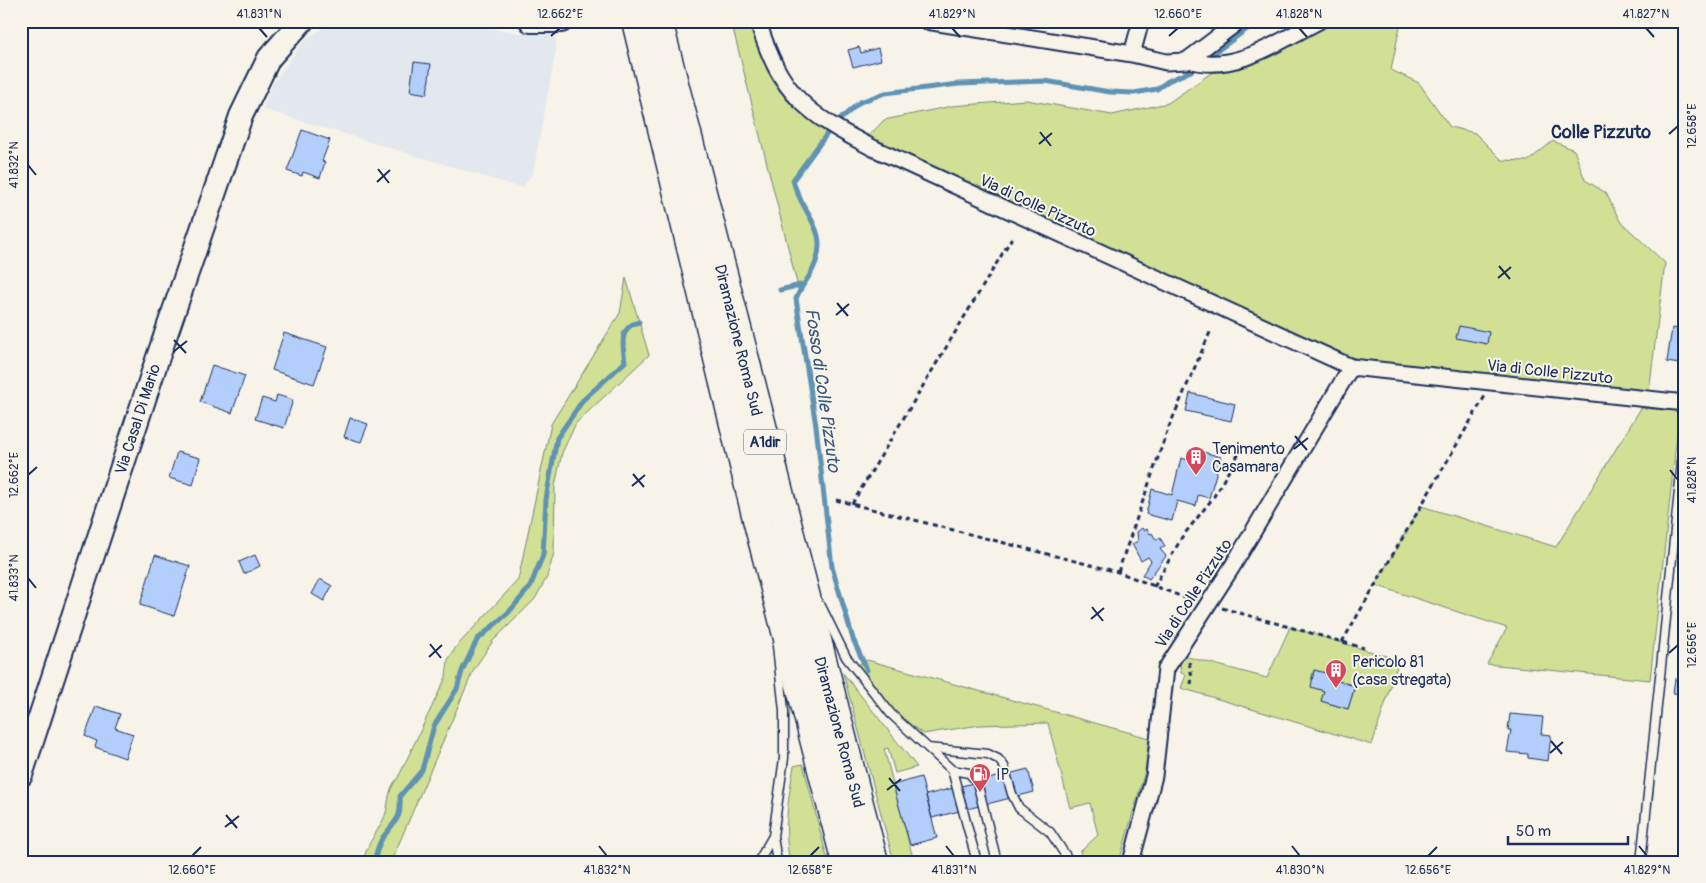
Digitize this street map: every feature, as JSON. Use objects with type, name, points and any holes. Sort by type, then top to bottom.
[{"type":"highway","name":"Diramazione Roma Sud","points":[[636,21],[758,523],[846,862]]},
{"type":"highway","name":"Diramazione Roma Sud","points":[[658,21],[782,510],[874,862]]},
{"type":"street","name":"Via Casal Di Mario","points":[[21,775],[156,363],[242,116],[267,62],[302,21]]},
{"type":"street","points":[[531,21],[561,21]]},
{"type":"street","name":"Via di Colle Pizzuto","points":[[758,21],[772,61],[785,85],[807,107],[834,128],[873,148],[1351,367],[1685,403]]},
{"type":"street","points":[[926,21],[1132,54],[1172,63],[1189,60],[1213,65],[1234,62],[1319,21]]},
{"type":"street","points":[[1132,54],[1141,21]]},
{"type":"street","points":[[1189,60],[1239,21]]},
{"type":"street","name":"Via di Colle Pizzuto","points":[[1131,862],[1154,776],[1166,669],[1232,567],[1351,367]]},
{"type":"lane","points":[[1641,862],[1685,432]]},
{"type":"lane","points":[[782,510],[812,583]]},
{"type":"lane","points":[[758,523],[773,615]]},
{"type":"lane","points":[[819,601],[833,634],[850,662],[888,710],[952,770],[977,862]]},
{"type":"lane","points":[[776,637],[785,736],[773,836],[777,862]]},
{"type":"lane","points":[[928,748],[988,754],[998,759],[1004,766],[1012,794],[1019,808],[1050,832],[1070,862]]},
{"type":"lane","points":[[952,770],[969,773],[977,782],[997,862]]},
{"type":"lane","points":[[758,862],[773,836]]},
{"type":"path","points":[[852,504],[1013,236]]},
{"type":"path","points":[[1118,572],[1168,429],[1211,330]]},
{"type":"path","points":[[1342,642],[1492,382]]},
{"type":"path","points":[[1154,587],[1182,537],[1213,498],[1242,448]]},
{"type":"path","points":[[836,500],[1118,572],[1193,600]]},
{"type":"path","points":[[1217,614],[1222,608],[1364,648]]},
{"type":"path","points":[[1190,660],[1191,684]]},
{"type":"shaded area","points":[[334,21],[447,21],[527,34],[556,34],[556,50],[533,173],[522,188],[262,109],[273,83],[305,40]]},
{"type":"green space","points":[[731,21],[750,21],[782,92],[801,113],[829,131],[793,180],[797,193],[816,230],[818,240],[813,267],[799,291]]},
{"type":"green space","points":[[1335,21],[1401,21],[1391,70],[1419,83],[1450,127],[1475,133],[1502,160],[1528,161],[1553,141],[1574,150],[1585,180],[1606,193],[1620,221],[1665,263],[1649,392],[1378,362],[1344,356],[867,138],[884,120],[952,106],[1026,100],[1112,115],[1168,103],[1211,73],[1235,68]]},
{"type":"green space","points":[[626,278],[649,355],[576,423],[562,453],[555,486],[554,553],[547,577],[535,599],[493,641],[474,669],[391,862],[363,862],[369,845],[385,816],[391,788],[398,778],[446,677],[448,660],[456,647],[518,580],[551,424],[620,313]]},
{"type":"green space","points":[[1641,408],[1677,411],[1679,416],[1650,680],[1487,664],[1507,628],[1375,585],[1421,506],[1556,547]]},
{"type":"green space","points":[[1290,627],[1399,660],[1372,745],[1181,688],[1186,675],[1181,673],[1180,664],[1184,656],[1267,678]],"holes":[[[1314,670],[1332,675],[1331,679],[1355,686],[1348,709],[1321,701],[1324,691],[1311,679]]]},
{"type":"green space","points":[[867,660],[1149,738],[1145,771],[1119,862],[1084,862],[1080,852],[1098,835],[1090,803],[1070,808],[1048,723],[980,725],[923,734],[892,710],[857,665]]},
{"type":"green space","points":[[843,673],[917,767],[895,773],[888,748],[884,749],[913,858],[894,862]]},
{"type":"green space","points":[[803,764],[828,862],[790,862],[787,838],[788,802],[794,766]]},
{"type":"building","points":[[1177,21],[1201,21],[1199,28]]},
{"type":"building","points":[[859,47],[861,53],[878,48],[881,60],[853,67],[848,50]]},
{"type":"building","points":[[414,62],[431,64],[427,94],[410,91]]},
{"type":"building","points":[[302,130],[330,140],[322,161],[325,162],[320,178],[303,172],[302,176],[287,171]]},
{"type":"building","points":[[1459,326],[1489,332],[1487,344],[1456,338]]},
{"type":"building","points":[[1672,328],[1685,330],[1685,365],[1667,362]]},
{"type":"building","points":[[284,333],[327,347],[314,384],[272,370]]},
{"type":"building","points":[[212,365],[245,376],[232,413],[200,402]]},
{"type":"building","points":[[1190,393],[1235,404],[1231,421],[1186,411]]},
{"type":"building","points":[[277,395],[293,400],[284,428],[255,419],[262,398],[275,402]]},
{"type":"building","points":[[350,418],[368,424],[361,442],[344,437]]},
{"type":"building","name":"Tenimento Casamara","points":[[1200,451],[1221,457],[1209,498],[1198,495],[1196,506],[1177,501],[1172,521],[1146,514],[1152,489],[1172,495],[1181,458],[1196,462]]},
{"type":"building","points":[[177,452],[200,458],[193,485],[169,478]]},
{"type":"building","points":[[1142,528],[1144,531],[1147,529],[1150,534],[1152,533],[1156,540],[1160,538],[1165,546],[1160,549],[1166,556],[1149,579],[1142,575],[1151,561],[1148,557],[1141,561],[1132,544],[1138,541],[1137,532]]},
{"type":"building","points":[[155,555],[190,566],[174,616],[140,605]]},
{"type":"building","points":[[255,555],[260,566],[244,574],[239,562]]},
{"type":"building","points":[[320,579],[332,586],[324,601],[312,594]]},
{"type":"building","name":"Pericolo 81 (casa stregata)","points":[[1314,670],[1333,675],[1331,679],[1355,686],[1348,709],[1321,701],[1324,691],[1311,687]]},
{"type":"building","points":[[1675,679],[1685,680],[1685,694],[1673,693]]},
{"type":"building","points":[[96,706],[120,714],[115,728],[133,734],[125,758],[95,747],[97,741],[85,736]]},
{"type":"building","points":[[1510,714],[1543,717],[1541,734],[1551,735],[1548,761],[1528,758],[1528,754],[1507,752],[1511,730],[1508,730]]},
{"type":"building","name":"IP","points":[[1028,769],[1034,792],[932,818],[926,795]]},
{"type":"building","points":[[921,777],[937,838],[910,845],[893,785]]},
{"type":"waterway","name":"Fosso di Colle Pizzuto","points":[[1206,59],[1258,21]]},
{"type":"waterway","name":"Fosso di Colle Pizzuto","points":[[836,123],[860,102],[885,93],[959,84],[1045,81],[1110,92],[1134,93],[1157,89],[1168,81],[1191,71]]},
{"type":"waterway","name":"Fosso di Colle Pizzuto","points":[[829,131],[793,180],[817,232],[819,243],[818,255],[813,269],[796,299],[816,426],[832,567],[853,639],[867,670]]},
{"type":"waterway","points":[[780,290],[801,285]]},
{"type":"waterway","points":[[374,862],[382,839],[398,816],[400,796],[422,770],[434,726],[457,689],[462,671],[477,640],[509,612],[530,587],[543,555],[546,499],[557,438],[583,400],[625,362],[623,338],[628,328],[632,324],[639,322]]},
{"type":"place","name":"Tenimento Casamara","points":[[1196,476]]},
{"type":"place","name":"Pericolo 81 (casa stregata)","points":[[1336,689]]},
{"type":"place","name":"IP","points":[[980,793]]},
{"type":"district","name":"Colle Pizzuto","points":[[1601,132]]}]
